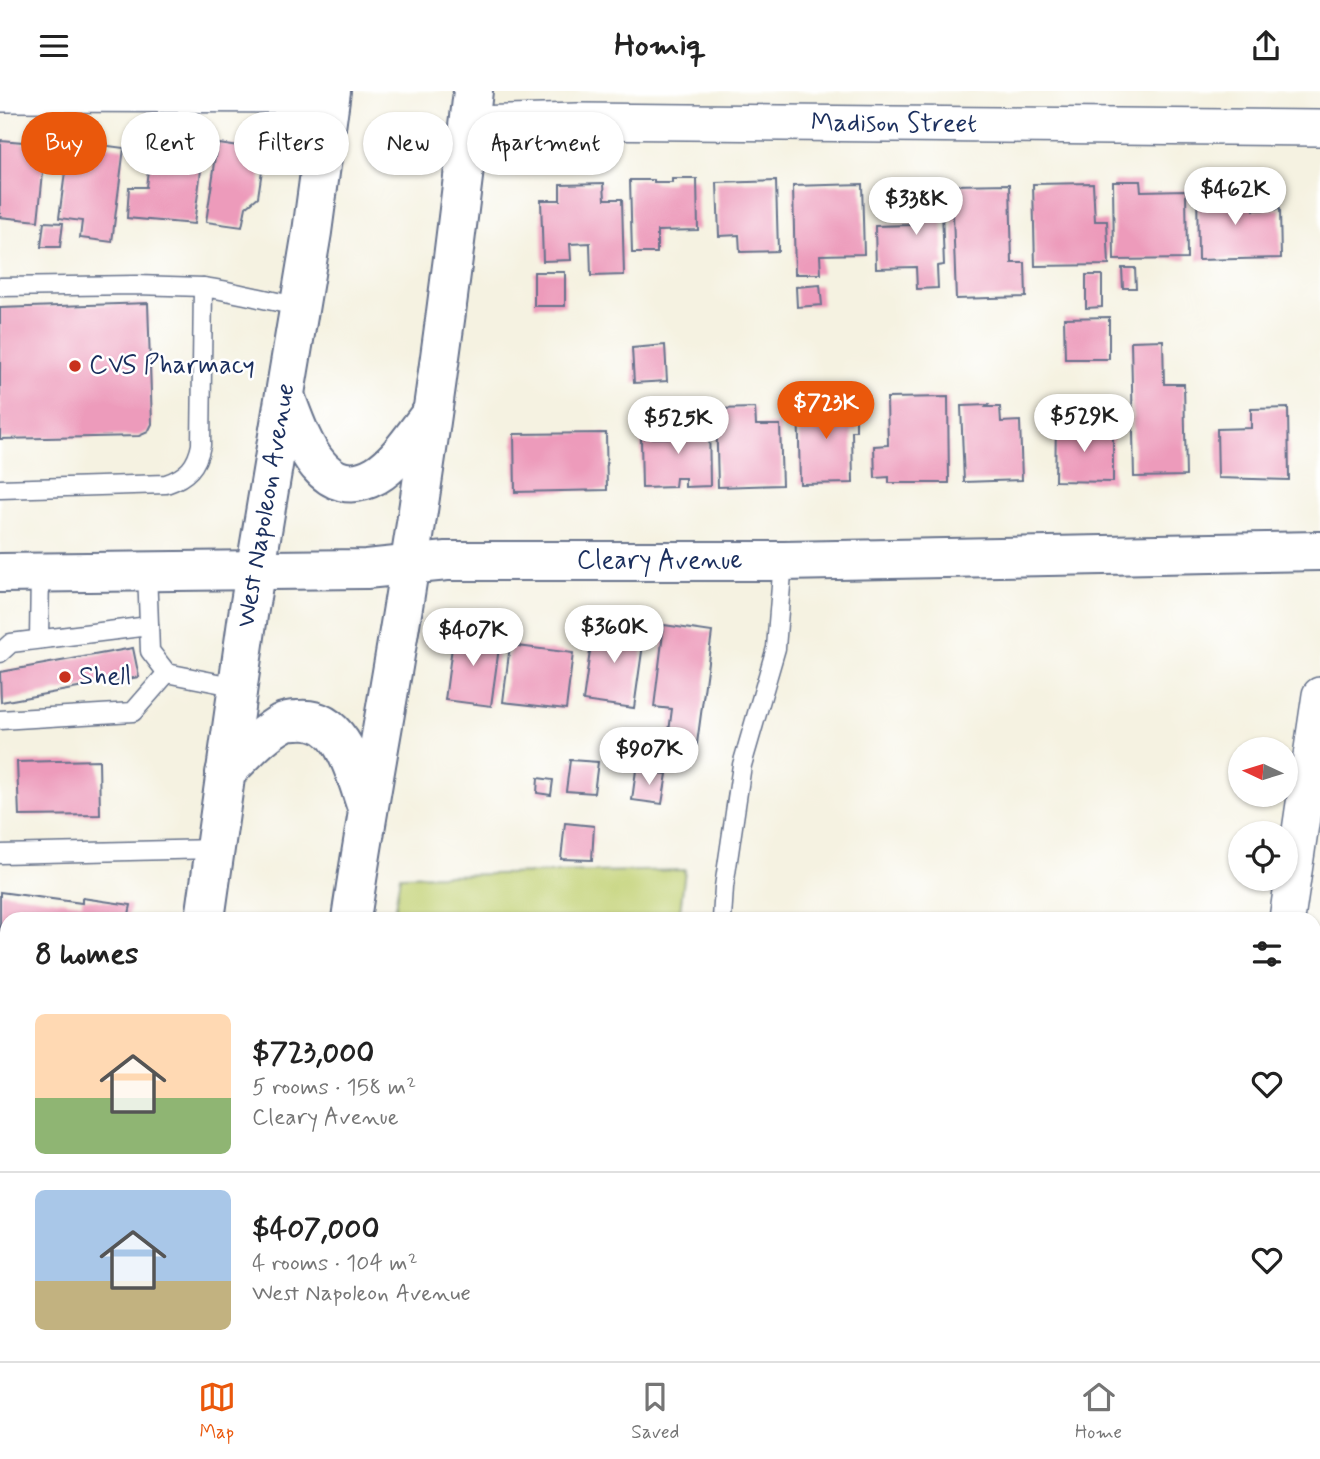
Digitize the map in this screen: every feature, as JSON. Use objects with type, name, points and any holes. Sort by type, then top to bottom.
[{"type":"main road","name":"West Napoleon Avenue","points":[[206,912],[256,569],[312,232],[331,93]]},
{"type":"main road","points":[[352,912],[367,807],[410,565],[471,107]]},
{"type":"main road","points":[[284,394],[301,438],[314,460],[327,475],[342,481],[360,481],[377,474],[397,456],[432,412]]},
{"type":"main road","name":"Cleary Avenue","points":[[0,573],[366,569],[447,561],[783,561],[1320,551]]},
{"type":"main road","points":[[225,773],[260,739],[285,721],[305,719],[322,724],[340,740],[351,760],[367,807]]},
{"type":"street","points":[[0,94],[331,93]]},
{"type":"street","name":"Madison Street","points":[[471,107],[590,121],[1320,128]]},
{"type":"street","points":[[1288,912],[1320,695]]},
{"type":"lane","points":[[0,287],[136,285],[203,288],[299,306]]},
{"type":"lane","points":[[0,489],[166,484],[179,480],[191,470],[198,461],[201,445],[203,288]]},
{"type":"lane","points":[[722,912],[742,765],[776,648],[783,561]]},
{"type":"lane","points":[[147,571],[150,651],[167,673],[238,687]]},
{"type":"lane","points":[[39,639],[40,572]]},
{"type":"lane","points":[[0,653],[11,643],[149,625]]},
{"type":"lane","points":[[0,720],[133,712],[167,673]]},
{"type":"lane","points":[[0,854],[215,849]]},
{"type":"green space","points":[[685,870],[680,912],[394,912],[400,876]]},
{"type":"building","points":[[0,140],[21,142],[21,175],[43,175],[38,221],[0,217]]},
{"type":"building","points":[[220,143],[234,145],[234,175],[261,175],[258,197],[246,207],[242,227],[206,222],[213,175],[220,175]]},
{"type":"building","points":[[107,146],[121,148],[121,172],[112,242],[80,238],[82,221],[59,218],[65,175],[107,175]]},
{"type":"building","points":[[147,175],[200,175],[194,224],[127,218],[129,187],[146,187]]},
{"type":"building","points":[[672,179],[697,179],[698,230],[657,231],[657,253],[632,253],[630,180],[672,183]]},
{"type":"building","points":[[776,181],[778,251],[740,252],[739,235],[719,236],[717,183]]},
{"type":"building","points":[[1113,181],[1140,181],[1141,191],[1186,190],[1187,259],[1114,260]]},
{"type":"building","points":[[604,183],[605,199],[622,199],[624,275],[591,276],[590,243],[570,244],[571,260],[543,261],[541,200],[560,200],[560,184]]},
{"type":"building","points":[[910,183],[941,183],[944,265],[937,266],[938,288],[917,289],[916,267],[876,268],[875,226],[911,225]]},
{"type":"building","points":[[1093,183],[1095,221],[1107,221],[1109,265],[1035,266],[1033,184]]},
{"type":"building","points":[[862,184],[864,254],[820,255],[821,274],[795,274],[793,186]]},
{"type":"building","points":[[1010,184],[1012,263],[1025,263],[1026,297],[956,299],[952,185]]},
{"type":"building","points":[[1237,184],[1238,208],[1280,209],[1281,258],[1198,260],[1197,185]]},
{"type":"building","points":[[44,222],[63,223],[60,247],[41,247]]},
{"type":"building","points":[[1122,268],[1135,268],[1136,288],[1123,288]]},
{"type":"building","points":[[534,272],[565,272],[565,306],[534,306]]},
{"type":"building","points":[[1086,275],[1102,275],[1102,307],[1086,308]]},
{"type":"building","points":[[820,285],[822,305],[797,307],[796,287]]},
{"type":"building","name":"CVS Pharmacy","points":[[148,303],[152,424],[148,432],[139,436],[0,439],[0,308]]},
{"type":"building","points":[[1109,317],[1109,359],[1065,359],[1064,318]]},
{"type":"building","points":[[1163,340],[1164,384],[1184,384],[1186,476],[1134,477],[1131,341]]},
{"type":"building","points":[[665,345],[667,381],[634,383],[632,348]]},
{"type":"building","points":[[948,397],[949,483],[889,483],[889,477],[875,478],[874,446],[888,445],[887,398]]},
{"type":"building","points":[[840,398],[841,404],[856,404],[856,431],[852,431],[853,483],[800,484],[798,399]]},
{"type":"building","points":[[988,405],[986,407],[1000,407],[1001,422],[1020,421],[1022,480],[964,482],[961,406]]},
{"type":"building","points":[[755,408],[756,425],[780,425],[782,485],[718,487],[716,409]]},
{"type":"building","points":[[1288,408],[1289,480],[1218,478],[1217,429],[1251,428],[1251,409]]},
{"type":"building","points":[[681,416],[709,416],[710,486],[685,487],[685,478],[676,478],[675,487],[642,488],[641,438],[682,438]]},
{"type":"building","points":[[1056,426],[1113,426],[1113,482],[1055,481]]},
{"type":"building","points":[[606,433],[607,490],[515,492],[514,434]]},
{"type":"building","points":[[594,623],[645,630],[634,708],[583,701]]},
{"type":"building","points":[[664,625],[712,632],[696,751],[667,747],[672,709],[654,707]]},
{"type":"building","points":[[481,630],[501,633],[491,706],[445,700],[454,632],[479,635]]},
{"type":"building","points":[[510,645],[573,653],[566,709],[503,702]]},
{"type":"building","points":[[133,648],[139,677],[1,702],[0,672]]},
{"type":"building","points":[[99,760],[100,815],[19,816],[17,762]]},
{"type":"building","points":[[570,760],[598,762],[594,793],[566,791]]},
{"type":"building","points":[[636,770],[667,774],[662,804],[632,800]]},
{"type":"building","points":[[538,778],[553,780],[551,795],[537,793]]},
{"type":"building","points":[[565,823],[594,826],[592,860],[561,859]]},
{"type":"building","points":[[0,892],[82,903],[82,898],[131,905],[130,912],[0,912]]},
{"type":"place","name":"CVS Pharmacy","points":[[75,366]]},
{"type":"place","name":"Shell","points":[[65,677]]}]
